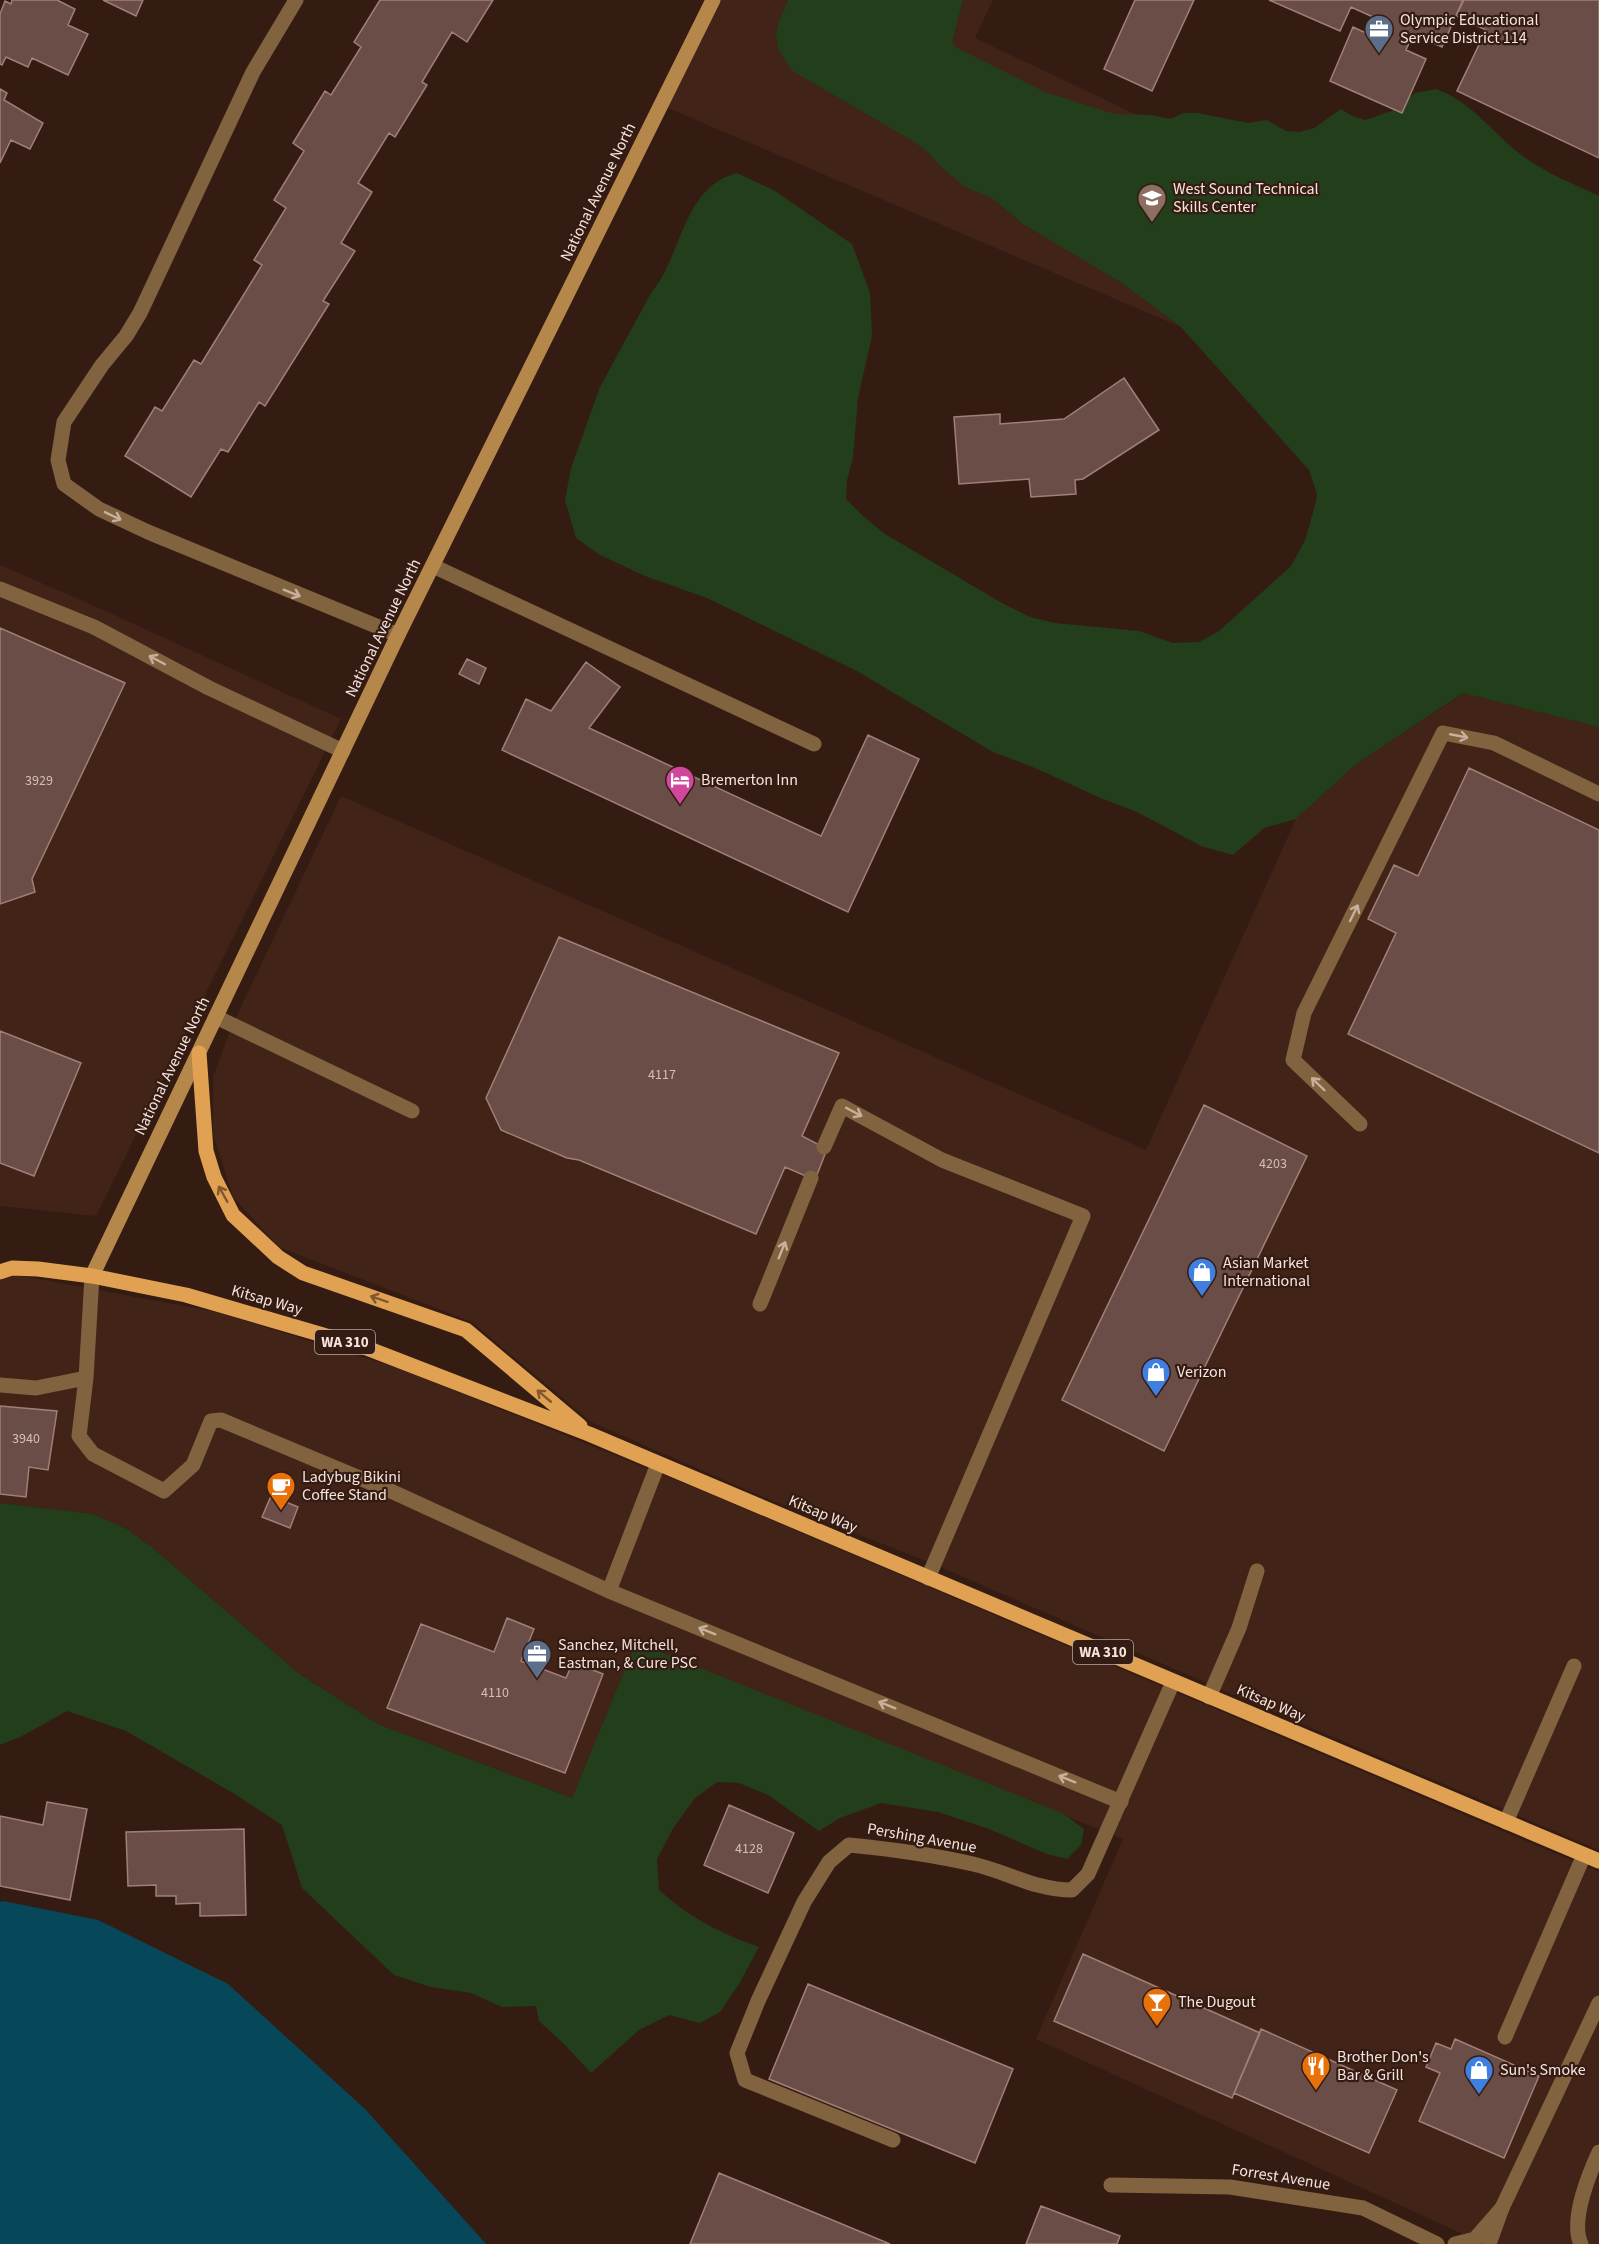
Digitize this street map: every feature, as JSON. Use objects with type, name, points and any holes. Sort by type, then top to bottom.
[{"type":"main road","name":"National Avenue North","points":[[92,1276],[398,635],[713,0]]},
{"type":"main road","points":[[199,1053],[206,1152],[214,1177],[233,1215],[278,1257],[303,1272],[466,1330],[589,1434]]},
{"type":"main road","name":"Kitsap Way","points":[[4,1267],[92,1276],[186,1295],[364,1347],[589,1434],[1599,1861]]},
{"type":"street","points":[[296,0],[253,72],[140,313],[64,422],[58,460],[64,484],[99,509],[148,532],[398,635]]},
{"type":"street","points":[[433,566],[814,744]]},
{"type":"street","points":[[0,589],[94,627],[209,688],[343,751]]},
{"type":"street","points":[[1360,1124],[1293,1060],[1304,1013],[1443,734],[1494,743],[1599,794]]},
{"type":"street","points":[[216,1017],[412,1111]]},
{"type":"street","points":[[824,1147],[842,1106],[942,1160],[1083,1216],[928,1578]]},
{"type":"street","points":[[760,1304],[811,1178]]},
{"type":"street","points":[[92,1276],[86,1378],[79,1436],[93,1454],[164,1491],[193,1465],[211,1421],[221,1420],[393,1492],[609,1591],[1121,1802]]},
{"type":"street","points":[[0,1385],[36,1388],[86,1378]]},
{"type":"street","points":[[609,1591],[658,1464]]},
{"type":"street","points":[[1209,1696],[1239,1628],[1257,1571]]},
{"type":"street","points":[[1506,1822],[1574,1666]]},
{"type":"street","name":"Pershing Avenue","points":[[893,2140],[745,2080],[737,2053],[758,2001],[804,1902],[829,1862],[849,1845],[889,1849],[975,1865],[1051,1890],[1072,1890],[1088,1874],[1173,1682]]},
{"type":"street","points":[[1505,2037],[1584,1855]]},
{"type":"street","points":[[1489,2244],[1502,2208],[1599,2003]]},
{"type":"street","points":[[1581,2244],[1579,2218],[1592,2167],[1599,2152]]},
{"type":"street","name":"Forrest Avenue","points":[[1111,2186],[1230,2187],[1363,2208],[1437,2244]]},
{"type":"street","points":[[1455,2244],[1474,2239],[1502,2208]]},
{"type":"shaded area","name":"West Sound Technical Skills Center","points":[[713,0],[993,0],[975,38],[1135,114],[1181,327],[661,105]]},
{"type":"shaded area","points":[[0,565],[341,719],[96,1216],[0,1206]]},
{"type":"shaded area","points":[[1464,693],[1599,727],[1599,1850],[1234,1695],[934,1564],[763,1497],[591,1422],[472,1322],[279,1247],[233,1197],[213,1134],[213,1077],[232,1026],[341,796],[1146,1150],[1296,819],[1355,765]]},
{"type":"shaded area","points":[[0,1274],[12,1274],[216,1312],[398,1368],[698,1489],[1599,1872],[1599,2244],[1479,2244],[1474,2239],[1036,2039],[1123,1839],[636,1642],[572,1798],[378,1724],[298,1673],[153,1548],[127,1529],[93,1514],[0,1503]]},
{"type":"green space","points":[[788,0],[963,0],[952,42],[957,48],[1045,92],[1115,114],[1150,115],[1171,119],[1183,113],[1197,113],[1248,123],[1267,120],[1286,131],[1300,132],[1314,128],[1341,109],[1365,120],[1392,111],[1415,93],[1436,89],[1472,110],[1533,163],[1599,196],[1599,727],[1463,693],[1355,765],[1296,819],[1264,828],[1233,855],[1201,846],[1139,813],[993,752],[857,671],[707,598],[645,576],[600,555],[576,538],[565,500],[571,468],[600,387],[651,293],[662,278],[694,207],[705,192],[719,181],[737,173],[775,191],[852,244],[870,293],[872,336],[858,398],[853,458],[847,480],[846,499],[885,534],[1030,617],[1055,623],[1139,631],[1173,643],[1199,642],[1219,631],[1291,566],[1305,540],[1317,494],[1309,470],[1181,327],[1122,283],[1023,224],[993,199],[964,186],[913,141],[791,70],[778,48],[776,35]]},
{"type":"green space","points":[[0,1503],[93,1514],[127,1529],[153,1548],[298,1673],[378,1724],[572,1798],[636,1642],[1064,1814],[1084,1829],[1081,1845],[1067,1859],[1047,1854],[989,1829],[938,1812],[881,1803],[840,1818],[819,1831],[768,1795],[739,1783],[717,1782],[695,1798],[674,1827],[657,1859],[659,1890],[682,1909],[706,1924],[759,1947],[739,1984],[720,2012],[700,2023],[669,2015],[639,2030],[591,2073],[539,2021],[536,2006],[502,2007],[471,1993],[431,1987],[394,1975],[302,1888],[282,1825],[233,1793],[126,1731],[67,1711],[20,1737],[0,1745]]},
{"type":"water","points":[[0,1902],[98,1920],[228,1984],[365,2109],[486,2244],[0,2244]]},
{"type":"building","points":[[12,0],[57,0],[75,9],[68,25],[88,34],[68,75],[32,58],[28,67],[6,57],[2,65],[0,64],[0,14],[5,1],[11,4]]},
{"type":"building","points":[[103,0],[143,0],[136,16]]},
{"type":"building","points":[[380,0],[493,0],[467,42],[452,32],[422,82],[427,85],[395,137],[389,133],[358,183],[372,192],[341,243],[355,251],[323,301],[329,304],[265,406],[259,402],[228,452],[221,449],[191,497],[125,456],[155,407],[162,411],[194,360],[201,364],[262,265],[254,260],[286,208],[274,200],[304,151],[293,143],[325,91],[331,95],[361,47],[354,42]]},
{"type":"building","points":[[1135,0],[1194,0],[1152,91],[1104,69]]},
{"type":"building","name":"Olympic Educational Service District 114","points":[[1269,0],[1463,0],[1442,47],[1413,34],[1406,50],[1426,59],[1402,113],[1330,81],[1353,27],[1377,38],[1384,22],[1351,7],[1340,31]]},
{"type":"building","points":[[1464,0],[1599,0],[1599,158],[1457,91],[1486,30],[1456,16]]},
{"type":"building","points":[[0,89],[7,93],[4,100],[43,123],[30,149],[11,140],[0,163]]},
{"type":"building","points":[[1124,378],[1159,430],[1083,479],[1075,480],[1076,494],[1031,497],[1029,479],[959,484],[954,417],[1000,414],[1000,424],[1064,419]]},
{"type":"building","points":[[0,628],[125,683],[32,879],[35,892],[0,904]]},
{"type":"building","points":[[467,659],[486,668],[479,684],[459,674]]},
{"type":"building","points":[[586,662],[620,687],[589,728],[821,836],[868,735],[919,759],[848,912],[502,750],[526,699],[551,711]]},
{"type":"building","points":[[1469,768],[1599,830],[1599,1153],[1348,1034],[1396,933],[1368,919],[1394,865],[1418,876]]},
{"type":"building","points":[[559,937],[839,1053],[802,1136],[827,1149],[815,1180],[785,1167],[756,1234],[501,1130],[486,1098]]},
{"type":"building","points":[[0,1031],[81,1063],[34,1176],[0,1163]]},
{"type":"building","points":[[1204,1105],[1307,1156],[1164,1451],[1062,1400]]},
{"type":"building","points":[[0,1406],[57,1411],[48,1470],[29,1467],[26,1497],[0,1494]]},
{"type":"building","points":[[271,1496],[298,1507],[290,1528],[262,1517]]},
{"type":"building","points":[[507,1618],[534,1629],[521,1661],[566,1678],[573,1662],[603,1674],[565,1773],[387,1708],[421,1624],[494,1652]]},
{"type":"building","points":[[47,1802],[87,1809],[70,1900],[0,1886],[0,1816],[43,1825]]},
{"type":"building","points":[[729,1805],[794,1833],[768,1893],[704,1865]]},
{"type":"building","points":[[244,1829],[246,1915],[200,1916],[200,1903],[176,1904],[176,1896],[156,1896],[156,1885],[128,1886],[126,1832]]},
{"type":"building","points":[[1083,1954],[1260,2033],[1232,2098],[1054,2021]]},
{"type":"building","points":[[808,1984],[1013,2069],[975,2163],[769,2079]]},
{"type":"building","points":[[1261,2029],[1397,2090],[1369,2153],[1234,2093]]},
{"type":"building","points":[[1455,2039],[1539,2076],[1504,2158],[1419,2121],[1440,2073],[1426,2067],[1436,2043],[1451,2049]]},
{"type":"building","points":[[719,2173],[890,2244],[690,2244]]},
{"type":"building","points":[[1041,2206],[1120,2236],[1117,2244],[1026,2244]]},
{"type":"place","name":"Olympic Educational Service District 114","points":[[1379,54]]},
{"type":"place","name":"West Sound Technical Skills Center","points":[[1152,224]]},
{"type":"place","name":"Bremerton Inn","points":[[680,806]]},
{"type":"place","name":"Asian Market International","points":[[1202,1298]]},
{"type":"place","name":"Verizon","points":[[1156,1398]]},
{"type":"place","name":"Ladybug Bikini Coffee Stand","points":[[281,1512]]},
{"type":"place","name":"Sanchez, Mitchell, Eastman, & Cure PSC","points":[[537,1680]]},
{"type":"place","name":"The Dugout","points":[[1157,2028]]},
{"type":"place","name":"Brother Don's Bar & Grill","points":[[1316,2092]]},
{"type":"place","name":"Sun's Smoke","points":[[1479,2096]]}]
